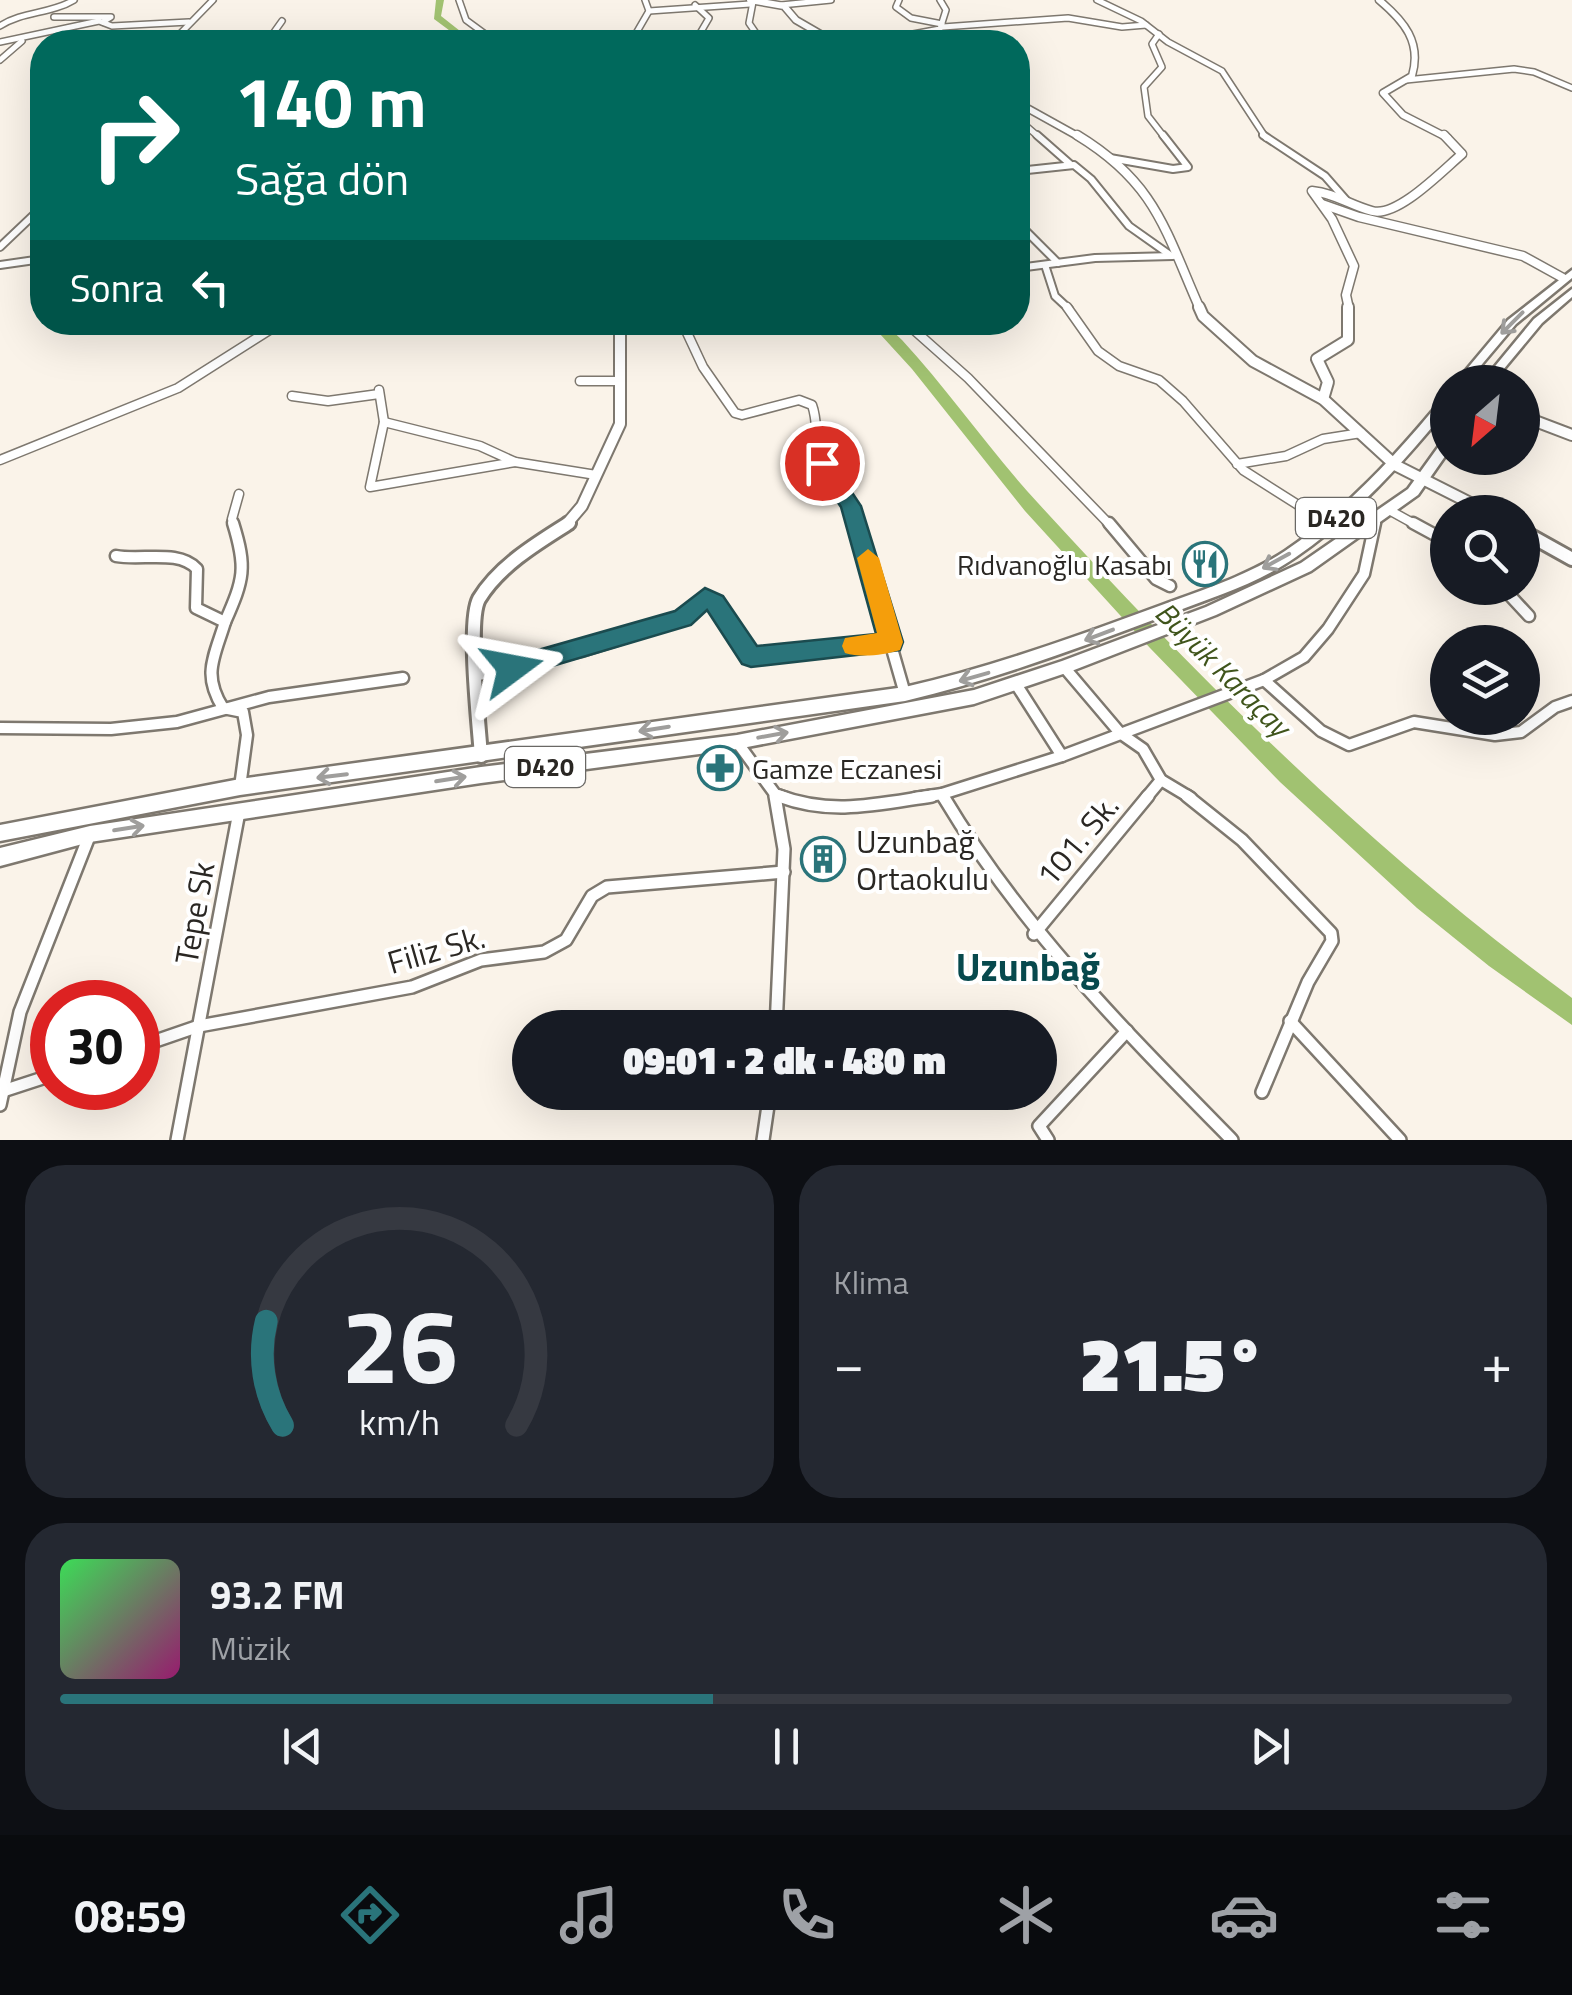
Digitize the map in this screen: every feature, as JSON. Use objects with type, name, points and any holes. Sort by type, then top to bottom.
[{"type":"highway","points":[[1475,365],[1512,322],[1568,276]]},
{"type":"highway","points":[[1501,365],[1538,322],[1572,292]]},
{"type":"highway","name":"D420","points":[[905,694],[970,678],[1067,646],[1268,567],[1352,508],[1430,422]]},
{"type":"highway","name":"D420","points":[[0,856],[90,834],[737,742],[931,708],[1064,668],[1211,611],[1306,568],[1382,515],[1430,468]]},
{"type":"highway","points":[[0,833],[240,786],[482,756],[905,694]]},
{"type":"street","points":[[74,0],[52,20],[103,15],[111,19]]},
{"type":"street","points":[[182,30],[212,0]]},
{"type":"street","points":[[458,0],[460,12],[475,30]]},
{"type":"street","points":[[645,0],[649,10]]},
{"type":"street","points":[[649,10],[830,0]]},
{"type":"street","points":[[899,0],[896,7],[901,14],[942,26],[1068,18],[1122,27],[1146,25]]},
{"type":"street","points":[[938,30],[946,5],[940,0]]},
{"type":"street","points":[[1097,0],[1222,71],[1264,136],[1325,176],[1346,200]]},
{"type":"street","points":[[1323,398],[1328,382],[1317,358],[1348,340],[1351,320],[1346,295],[1354,266],[1353,257],[1312,191],[1322,191],[1374,212],[1397,210],[1462,154],[1452,139],[1411,122],[1390,106],[1382,93],[1406,80],[1415,68],[1414,38],[1379,0]]},
{"type":"street","points":[[751,2],[749,25],[753,30]]},
{"type":"street","points":[[695,5],[709,18],[702,30]]},
{"type":"street","points":[[781,5],[817,30]]},
{"type":"street","points":[[0,26],[20,13],[62,9]]},
{"type":"street","points":[[637,30],[649,10]]},
{"type":"street","points":[[66,30],[125,13]]},
{"type":"street","points":[[278,30],[282,21]]},
{"type":"street","points":[[103,22],[112,26],[188,22]]},
{"type":"street","points":[[1110,158],[1188,168],[1148,116],[1144,88],[1162,67],[1152,44],[1159,34]]},
{"type":"street","points":[[0,42],[30,38]]},
{"type":"street","points":[[0,60],[24,39]]},
{"type":"street","points":[[1406,80],[1422,82],[1456,72],[1520,69],[1572,88]]},
{"type":"street","points":[[1030,110],[1131,174],[1148,197],[1202,316],[1214,330],[1274,375],[1323,398],[1395,465],[1453,495]]},
{"type":"street","points":[[1030,129],[1091,179],[1129,226],[1173,256]]},
{"type":"street","points":[[1030,169],[1070,164]]},
{"type":"street","points":[[1322,204],[1359,217],[1523,256],[1568,276]]},
{"type":"street","points":[[0,247],[30,218]]},
{"type":"street","points":[[1030,235],[1058,263]]},
{"type":"street","points":[[1030,267],[1173,256]]},
{"type":"street","points":[[0,265],[30,261]]},
{"type":"street","points":[[1045,265],[1055,296],[1072,312],[1098,351],[1119,366],[1153,376],[1237,464],[1328,524]]},
{"type":"street","points":[[0,460],[178,388],[262,335]]},
{"type":"street","points":[[482,756],[475,676],[477,602],[504,570],[536,543],[569,523],[582,506],[620,424],[620,335]]},
{"type":"street","points":[[688,335],[703,367],[735,413],[742,415],[800,400],[812,404],[818,419],[822,463],[851,506],[905,694]]},
{"type":"street","points":[[920,335],[968,378],[1130,545],[1156,579],[1170,586]]},
{"type":"street","points":[[580,381],[621,381]]},
{"type":"street","points":[[292,396],[328,401],[379,392],[384,422],[370,487],[515,462]]},
{"type":"street","points":[[384,422],[480,446],[515,462],[596,475]]},
{"type":"street","points":[[1540,423],[1572,435]]},
{"type":"street","points":[[1237,464],[1286,456],[1324,439],[1361,432]]},
{"type":"street","points":[[238,494],[232,519],[244,579],[224,622],[210,670],[211,688],[224,708],[243,712],[248,735],[240,786]]},
{"type":"street","points":[[775,794],[809,807],[858,807],[942,794],[1062,756],[1264,680],[1304,656],[1328,629],[1364,574],[1382,515],[1430,535]]},
{"type":"street","points":[[1540,541],[1572,559]]},
{"type":"street","points":[[116,556],[191,561],[200,569],[202,580],[196,608],[224,622]]},
{"type":"street","points":[[475,676],[565,655],[683,618],[705,597],[715,602],[751,657],[891,642]]},
{"type":"street","points":[[1519,605],[1529,616]]},
{"type":"street","points":[[1064,668],[1120,733],[1143,749],[1161,780],[1194,800],[1242,840],[1331,933],[1332,942],[1318,960],[1262,1092]]},
{"type":"street","points":[[0,728],[111,729],[177,722],[268,697],[403,678]]},
{"type":"street","points":[[1264,680],[1321,731],[1349,745],[1409,722],[1490,733],[1519,732],[1548,708],[1572,701]]},
{"type":"street","points":[[1016,684],[1062,756]]},
{"type":"street","points":[[737,742],[775,794],[783,828],[776,1010]]},
{"type":"street","name":"101. Sk.","points":[[1034,934],[1161,780]]},
{"type":"street","points":[[942,794],[980,860],[1034,934],[1232,1140]]},
{"type":"street","name":"Tepe Sk","points":[[177,1140],[239,812]]},
{"type":"street","points":[[1,1096],[20,1012],[90,834]]},
{"type":"street","name":"Filiz Sk.","points":[[160,1039],[199,1026],[412,987],[481,960],[544,952],[566,940],[592,896],[607,887],[784,872]]},
{"type":"street","points":[[1290,1022],[1400,1140]]},
{"type":"street","points":[[1048,1140],[1039,1126],[1127,1032]]},
{"type":"street","points":[[1,1096],[30,1084]]},
{"type":"street","points":[[763,1140],[767,1110]]},
{"type":"waterway","name":"Büyük Karaçay","points":[[440,0],[437,17],[454,30]]},
{"type":"waterway","name":"Büyük Karaçay","points":[[889,335],[1031,507],[1222,710],[1425,900],[1572,1013]]},
{"type":"slow traffic","points":[[854,646],[891,642],[868,558]]},
{"type":"place","name":"Rıdvanoğlu Kasabı","points":[[1205,564]]},
{"type":"place","name":"Gamze Eczanesi","points":[[720,768]]},
{"type":"place","name":"Uzunbağ Ortaokulu","points":[[823,859]]},
{"type":"district","name":"Uzunbağ","points":[[1028,967]]},
{"type":"route","points":[[512,668],[581,651],[683,618],[705,597],[715,602],[742,649],[751,657],[891,642],[851,506],[822,463]]}]
